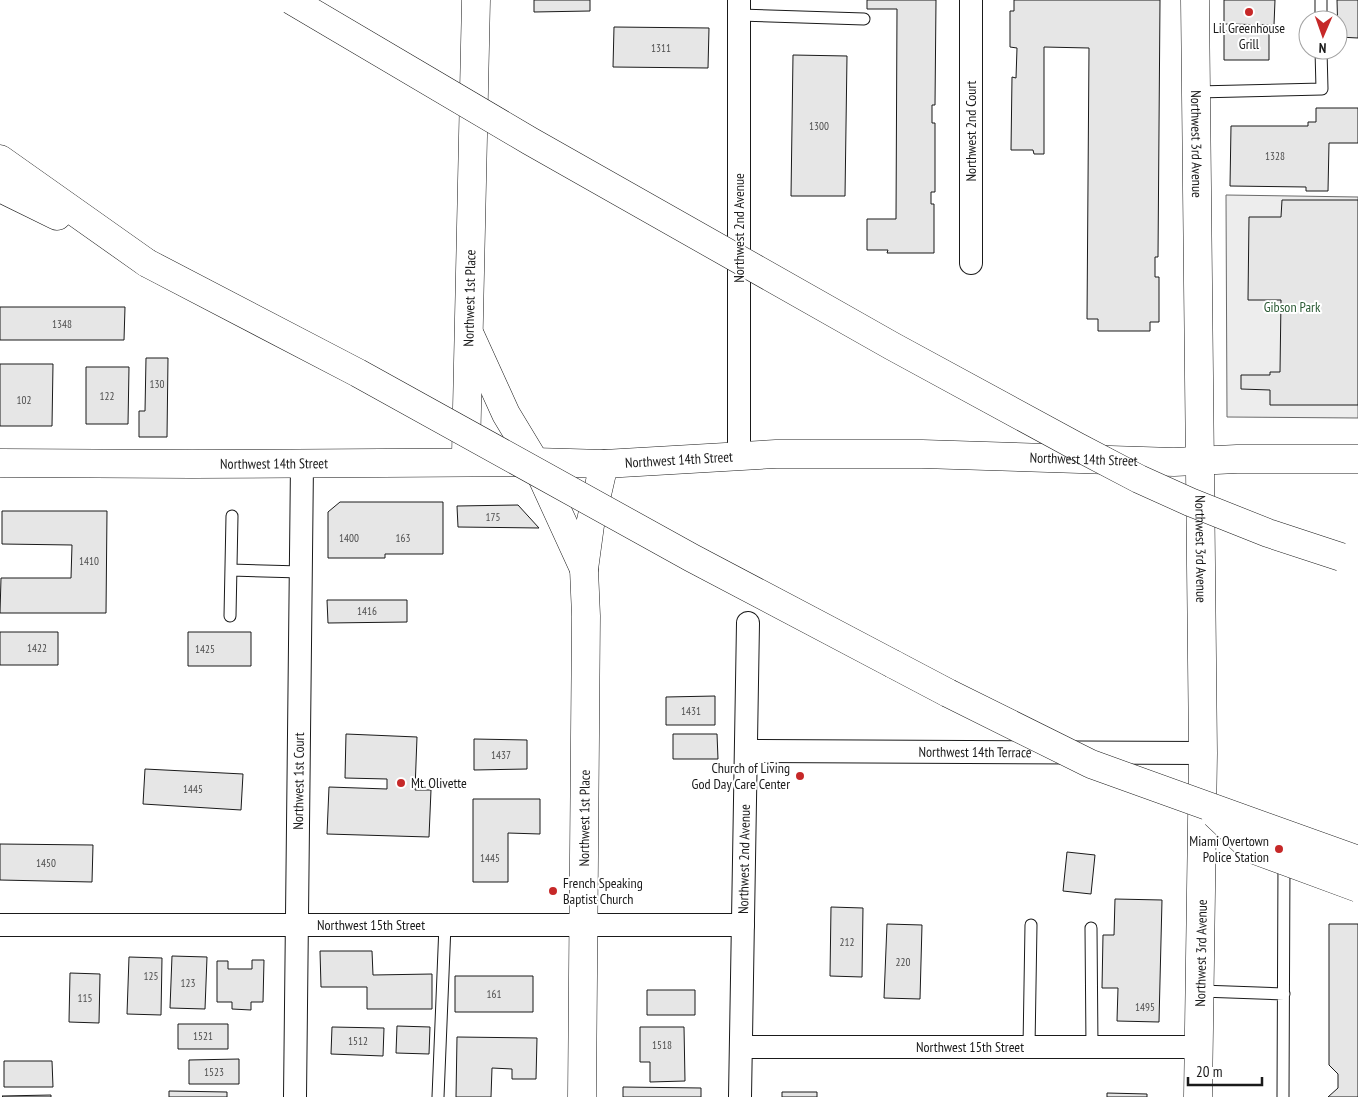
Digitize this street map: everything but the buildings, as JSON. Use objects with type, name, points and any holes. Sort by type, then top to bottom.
[{"type":"main road","points":[[291,0],[530,141],[892,346],[1138,479],[1268,533],[1352,560]]},
{"type":"main road","name":"Northwest 1st Place","points":[[476,0],[469,330],[506,414],[535,462],[584,569]]},
{"type":"main road","name":"Northwest 3rd Avenue","points":[[1195,0],[1203,753],[1210,797],[1200,991],[1198,1097]]},
{"type":"main road","points":[[0,160],[147,263]]},
{"type":"main road","points":[[0,188],[358,372],[692,558],[948,693],[1091,764],[1210,797],[1358,860]]},
{"type":"main road","points":[[466,463],[469,330]]},
{"type":"main road","name":"Northwest 14th Street","points":[[0,462],[302,464],[535,462],[604,464],[776,454],[914,454],[1174,462],[1358,459]]},
{"type":"main road","name":"Northwest 1st Place","points":[[582,1097],[586,616],[584,569],[590,525],[604,464]]},
{"type":"main road","points":[[1210,797],[1252,849],[1358,888]]},
{"type":"street","name":"Northwest 2nd Court","points":[[971,0],[972,263]]},
{"type":"street","name":"Northwest 2nd Avenue","points":[[739,8],[739,456]]},
{"type":"street","name":"Northwest 1st Court","points":[[294,1097],[302,464]]},
{"type":"street","name":"Northwest 2nd Avenue","points":[[740,1097],[748,622]]},
{"type":"street","name":"Northwest 14th Terrace","points":[[746,751],[1203,753]]},
{"type":"street","name":"Northwest 15th Street","points":[[0,925],[742,925]]},
{"type":"street","name":"Northwest 15th Street","points":[[741,1047],[1200,1047]]},
{"type":"lane","points":[[739,8],[864,19]]},
{"type":"lane","points":[[1197,92],[1322,89],[1321,60]]},
{"type":"lane","points":[[230,616],[232,516]]},
{"type":"lane","points":[[231,570],[301,572]]},
{"type":"lane","points":[[1210,797],[1284,842],[1358,872]]},
{"type":"lane","points":[[1284,842],[1284,1097]]},
{"type":"lane","points":[[438,1097],[445,925]]},
{"type":"lane","points":[[1029,1047],[1031,925]]},
{"type":"lane","points":[[1090,928],[1092,1047]]},
{"type":"lane","points":[[1200,991],[1284,994]]},
{"type":"green space","name":"Gibson Park","points":[[1226,195],[1358,197],[1358,418],[1227,417]]},
{"type":"place","name":"Lil Greenhouse Grill","points":[[1249,12]]},
{"type":"place","name":"Church of Living God Day Care Center","points":[[800,776]]},
{"type":"place","name":"Mt. Olivette","points":[[401,783]]},
{"type":"place","name":"Miami Overtown Police Station","points":[[1279,849]]},
{"type":"place","name":"French Speaking Baptist Church","points":[[553,891]]}]
